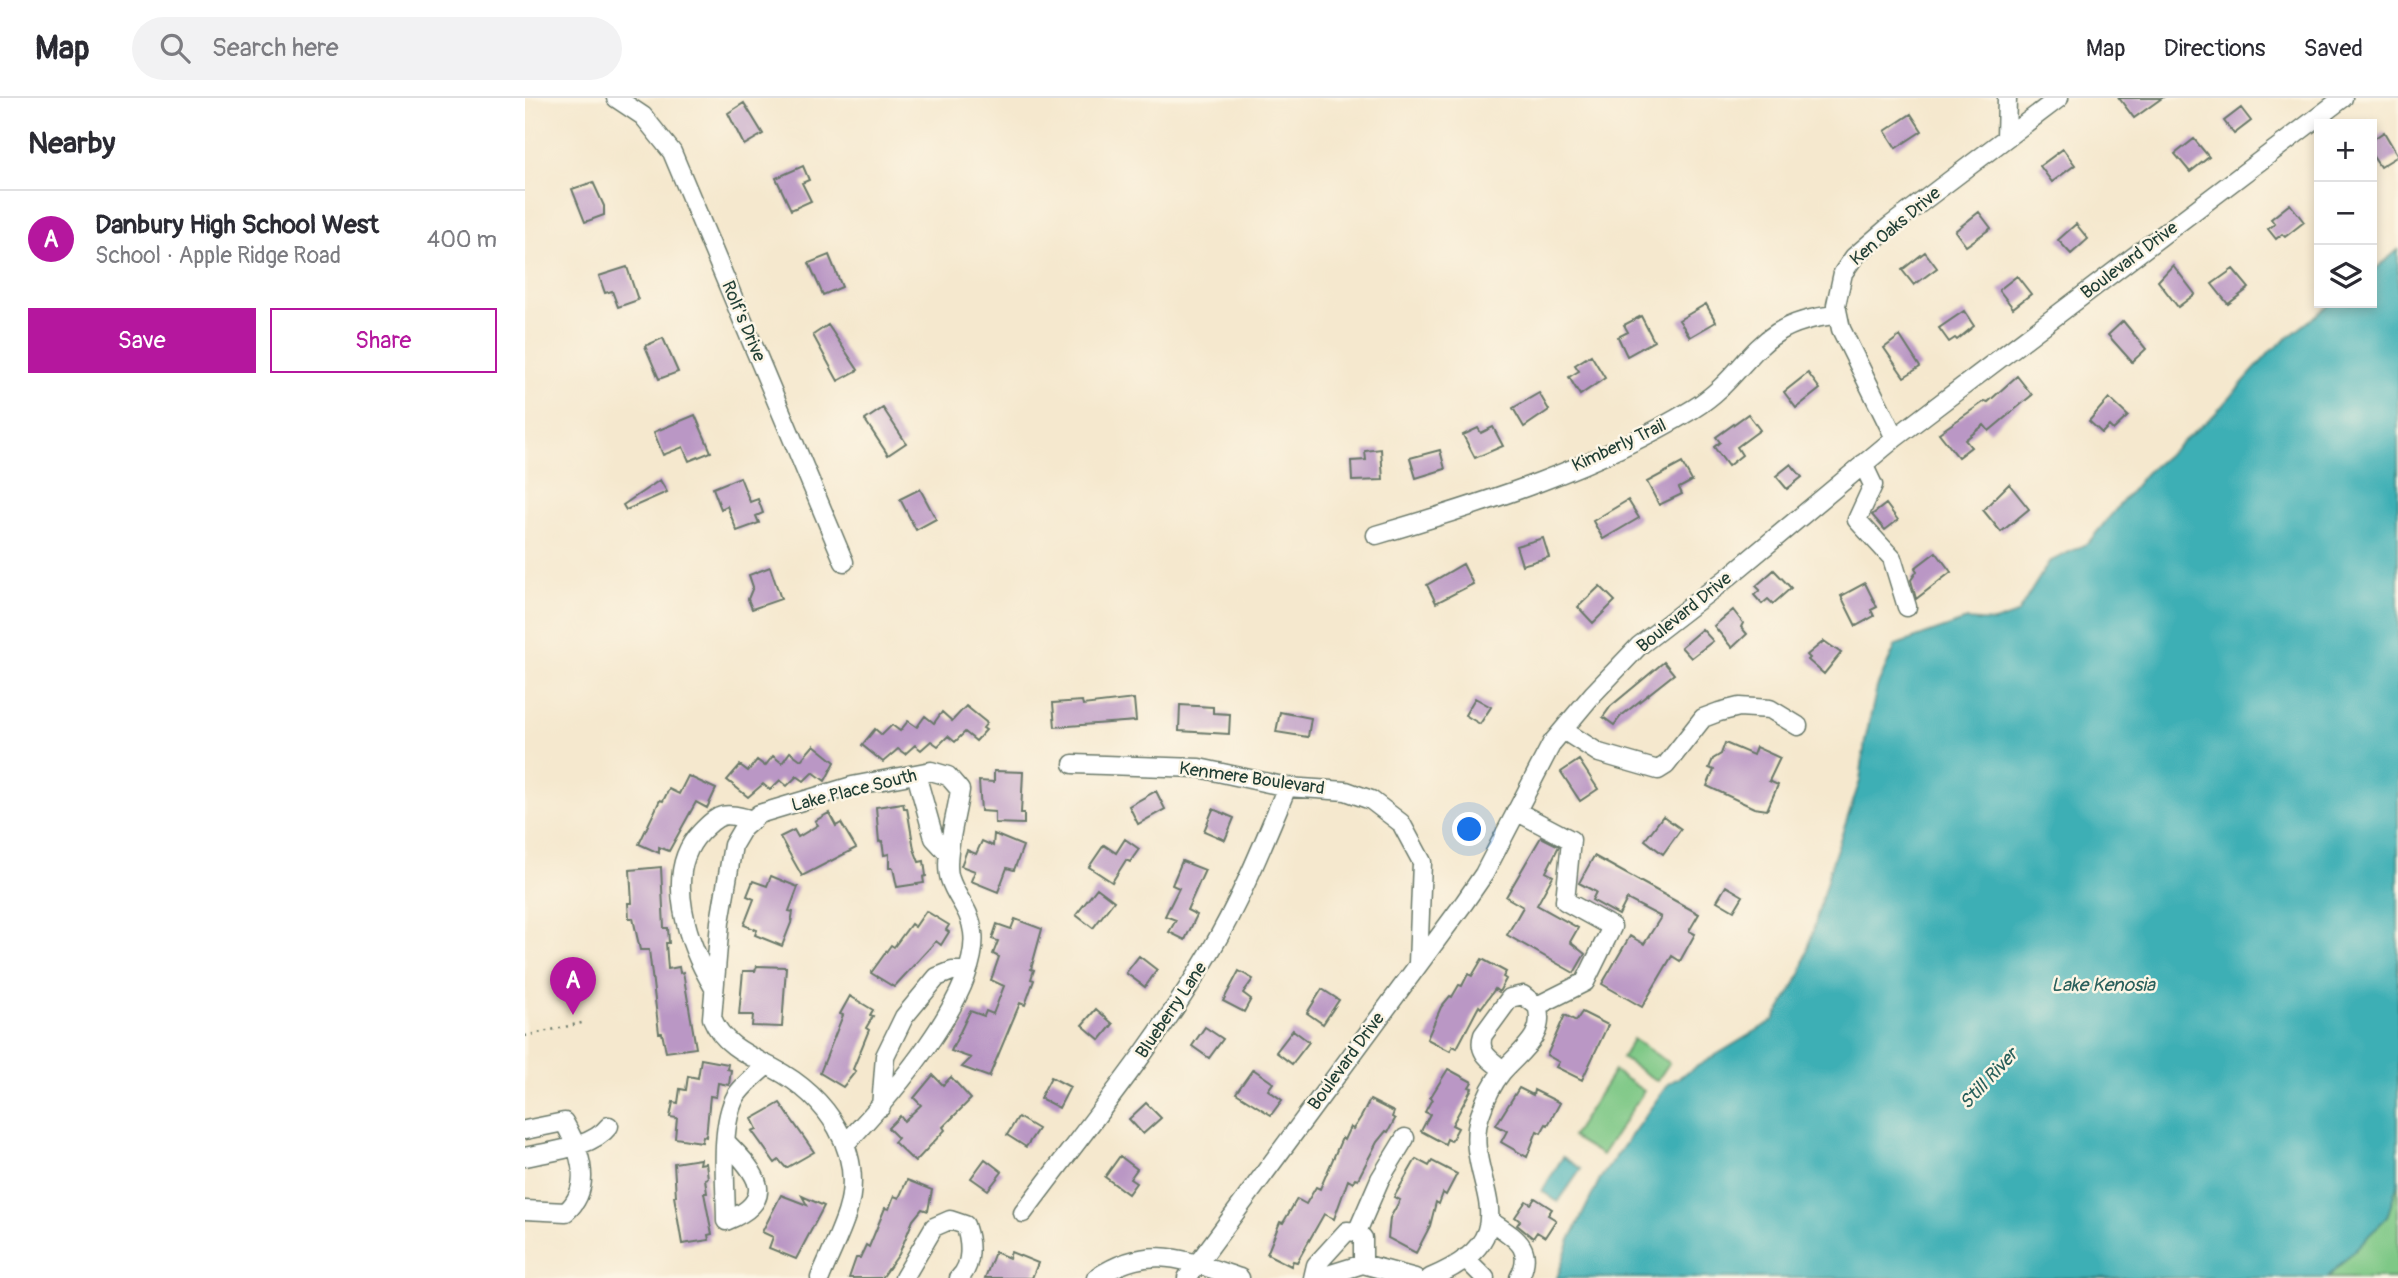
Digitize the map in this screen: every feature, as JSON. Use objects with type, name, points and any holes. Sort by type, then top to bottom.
[{"type":"street","name":"Rolf's Drive","points":[[616,98],[643,116],[672,152],[844,562]]},
{"type":"street","points":[[2006,137],[2007,98]]},
{"type":"street","name":"Ken Oaks Drive","points":[[1837,315],[1839,283],[1854,257],[2059,98]]},
{"type":"street","name":"Boulevard Drive","points":[[1187,1278],[1484,874],[1538,767],[1563,730],[1593,694],[1652,635],[1726,579],[1895,438],[2343,98]]},
{"type":"street","points":[[1837,315],[1895,438]]},
{"type":"street","name":"Kimberly Trail","points":[[1376,535],[1462,510],[1623,446],[1695,408],[1759,344],[1783,329],[1795,323],[1837,315]]},
{"type":"street","points":[[1863,464],[1873,485],[1857,520],[1892,558],[1907,607]]},
{"type":"street","points":[[1563,730],[1599,753],[1658,769],[1666,765],[1703,718],[1719,712],[1739,707],[1770,709],[1798,726]]},
{"type":"street","name":"Kenmere Boulevard","points":[[1073,764],[1199,768],[1287,787],[1360,794],[1393,816],[1411,836],[1422,862],[1418,963]]},
{"type":"street","name":"Lake Place South","points":[[820,1278],[847,1212],[852,1183],[847,1142],[818,1101],[767,1065],[735,1048],[717,1032],[712,1018],[720,922],[733,845],[743,828],[759,814],[852,786],[931,771],[948,776],[960,790],[948,853],[950,878],[966,906],[973,934],[967,971],[936,1034],[881,1107],[847,1142]]},
{"type":"street","points":[[916,774],[935,838],[948,853]]},
{"type":"street","name":"Blueberry Lane","points":[[1023,1213],[1168,1019],[1192,981],[1244,884],[1287,787]]},
{"type":"street","points":[[1516,811],[1571,839],[1565,901],[1612,927],[1585,982],[1537,1006]]},
{"type":"street","points":[[714,988],[699,963],[683,911],[682,872],[693,841],[716,817],[727,814],[753,820]]},
{"type":"street","points":[[881,1107],[885,1056],[904,1017],[937,977],[952,971],[967,971]]},
{"type":"street","points":[[1430,1278],[1465,1258],[1481,1240],[1489,1220],[1489,1199],[1476,1140],[1477,1125],[1489,1094],[1503,1070],[1538,1031],[1540,1018],[1537,1006],[1523,995],[1510,998],[1483,1035],[1481,1042],[1484,1054],[1503,1070]]},
{"type":"street","points":[[727,1143],[727,1121],[736,1095],[767,1065]]},
{"type":"street","points":[[525,1130],[564,1122],[577,1145],[583,1184],[576,1203],[566,1212],[525,1210]]},
{"type":"street","points":[[525,1157],[577,1145],[603,1135],[609,1126]]},
{"type":"street","points":[[1357,1232],[1380,1179],[1405,1138]]},
{"type":"street","points":[[904,1278],[934,1227],[950,1220],[965,1225],[971,1243],[964,1273],[959,1278]]},
{"type":"street","points":[[1489,1220],[1515,1238],[1524,1249],[1524,1267],[1519,1278]]},
{"type":"street","points":[[1313,1278],[1316,1265],[1335,1241],[1347,1231],[1357,1232],[1365,1242],[1363,1264]]},
{"type":"street","points":[[1096,1278],[1121,1261],[1149,1257],[1199,1262],[1240,1278]]},
{"type":"street","points":[[1465,1258],[1485,1278]]},
{"type":"street","points":[[1318,1278],[1363,1264],[1415,1278]]},
{"type":"path","points":[[525,1036],[586,1022]]},
{"type":"green space","points":[[1633,1039],[1669,1063],[1657,1081],[1622,1058]]},
{"type":"green space","points":[[1614,1071],[1644,1091],[1602,1155],[1572,1137]]},
{"type":"green space","points":[[2398,1182],[2398,1278],[2327,1278],[2387,1217]]},
{"type":"water","name":"Lake Kenosia","points":[[2398,250],[2398,1182],[2387,1217],[2327,1278],[1557,1278],[1569,1242],[1600,1179],[1668,1084],[1774,1020],[1801,974],[1830,869],[1860,781],[1865,741],[1877,687],[1896,645],[1966,620],[1994,622],[2017,614],[2049,562],[2088,543],[2146,473],[2214,415],[2271,351],[2326,308],[2377,308],[2377,268]]},
{"type":"water","points":[[1563,1157],[1581,1169],[1558,1202],[1542,1191]]},
{"type":"building","points":[[2119,98],[2162,98],[2134,118]]},
{"type":"building","points":[[744,103],[763,134],[744,145],[728,113]]},
{"type":"building","points":[[2241,108],[2251,121],[2234,134],[2224,121]]},
{"type":"building","points":[[1911,114],[1922,131],[1896,148],[1885,131]]},
{"type":"building","points":[[2384,132],[2398,156],[2380,167],[2377,162],[2377,137]]},
{"type":"building","points":[[2194,139],[2209,157],[2190,172],[2175,154]]},
{"type":"building","points":[[2063,149],[2075,165],[2052,182],[2040,166]]},
{"type":"building","points":[[803,166],[809,180],[802,183],[811,201],[791,210],[776,178]]},
{"type":"building","points":[[593,182],[604,206],[604,215],[585,222],[572,189]]},
{"type":"building","points":[[2290,204],[2304,222],[2285,237],[2282,234],[2276,239],[2268,229],[2275,224],[2271,219]]},
{"type":"building","points":[[1979,212],[1991,228],[1966,246],[1955,231]]},
{"type":"building","points":[[2076,224],[2088,239],[2071,254],[2058,240]]},
{"type":"building","points":[[1925,252],[1937,268],[1914,285],[1902,270]]},
{"type":"building","points":[[829,255],[842,287],[823,295],[809,263]]},
{"type":"building","points":[[2173,265],[2195,294],[2178,307],[2158,281]]},
{"type":"building","points":[[627,267],[638,300],[618,307],[612,291],[605,293],[599,276]]},
{"type":"building","points":[[2233,269],[2249,288],[2228,304],[2212,284]]},
{"type":"building","points":[[2017,276],[2031,294],[2013,308],[1999,290]]},
{"type":"building","points":[[1706,304],[1716,322],[1690,337],[1679,320]]},
{"type":"building","points":[[1964,311],[1974,326],[1957,340],[1955,338],[1949,342],[1939,328]]},
{"type":"building","points":[[1641,316],[1654,341],[1627,356],[1618,337],[1628,332],[1624,325]]},
{"type":"building","points":[[2123,321],[2146,349],[2132,362],[2108,335]]},
{"type":"building","points":[[828,325],[858,370],[838,381],[813,335]]},
{"type":"building","points":[[1900,336],[1920,367],[1904,377],[1884,348]]},
{"type":"building","points":[[663,338],[678,372],[659,379],[645,346]]},
{"type":"building","points":[[1591,355],[1605,378],[1580,395],[1569,377],[1579,371],[1575,365]]},
{"type":"building","points":[[1808,373],[1820,389],[1796,408],[1784,392]]},
{"type":"building","points":[[2017,376],[2032,395],[1989,431],[1984,425],[1965,440],[1971,447],[1958,457],[1939,433],[1985,401],[1988,402]]},
{"type":"building","points":[[1539,393],[1549,410],[1524,427],[1513,408]]},
{"type":"building","points":[[2109,398],[2128,416],[2113,430],[2109,426],[2102,433],[2089,421]]},
{"type":"building","points":[[883,408],[906,443],[888,455],[865,420]]},
{"type":"building","points":[[1748,414],[1760,430],[1737,447],[1742,455],[1728,466],[1714,447],[1720,442],[1716,437]]},
{"type":"building","points":[[695,415],[711,452],[689,461],[683,447],[663,455],[654,432]]},
{"type":"building","points":[[1493,427],[1503,446],[1475,458],[1463,435],[1478,428],[1481,433]]},
{"type":"building","points":[[1381,449],[1383,480],[1352,481],[1351,461],[1366,460],[1365,451]]},
{"type":"building","points":[[1440,450],[1445,469],[1416,478],[1410,458]]},
{"type":"building","points":[[1682,463],[1692,481],[1679,488],[1682,494],[1659,505],[1647,482]]},
{"type":"building","points":[[1791,464],[1802,477],[1787,489],[1776,476]]},
{"type":"building","points":[[740,477],[750,502],[758,499],[763,513],[756,516],[759,523],[737,531],[727,506],[721,509],[713,488]]},
{"type":"building","points":[[660,480],[667,492],[626,510],[623,505]]},
{"type":"building","points":[[2009,484],[2029,509],[2001,532],[1983,510]]},
{"type":"building","points":[[920,489],[936,519],[916,530],[900,499]]},
{"type":"building","points":[[1628,500],[1639,518],[1603,539],[1593,521]]},
{"type":"building","points":[[1886,504],[1898,520],[1885,530],[1872,515]]},
{"type":"building","points":[[1543,538],[1549,557],[1522,565],[1516,546]]},
{"type":"building","points":[[1936,552],[1951,572],[1916,599],[1911,580],[1917,571],[1915,568]]},
{"type":"building","points":[[1463,564],[1473,584],[1436,603],[1427,585]]},
{"type":"building","points":[[770,567],[781,599],[752,609],[748,599],[753,587],[749,575]]},
{"type":"building","points":[[1774,570],[1791,588],[1773,604],[1768,599],[1762,604],[1754,595],[1760,590],[1756,586]]},
{"type":"building","points":[[1865,583],[1877,607],[1871,610],[1874,616],[1856,626],[1841,596]]},
{"type":"building","points":[[1600,586],[1615,601],[1593,623],[1578,607]]},
{"type":"building","points":[[1733,610],[1747,634],[1732,648],[1714,626]]},
{"type":"building","points":[[1702,629],[1713,641],[1691,658],[1681,647]]},
{"type":"building","points":[[1824,641],[1841,653],[1824,674],[1808,660],[1810,658],[1807,655]]},
{"type":"building","points":[[1664,662],[1674,674],[1621,716],[1614,725],[1603,717],[1611,706]]},
{"type":"building","points":[[1475,698],[1491,707],[1480,724],[1465,715]]},
{"type":"building","points":[[1134,699],[1136,721],[1055,727],[1053,703],[1082,701],[1083,705]]},
{"type":"building","points":[[1180,705],[1213,707],[1213,713],[1230,714],[1229,734],[1179,731]]},
{"type":"building","points":[[966,706],[987,723],[983,728],[986,730],[976,741],[965,732],[955,742],[948,736],[938,746],[931,741],[921,750],[915,745],[905,754],[898,749],[883,762],[862,745],[875,729],[882,735],[892,725],[900,731],[908,721],[917,727],[925,716],[934,723],[942,712],[952,721]]},
{"type":"building","points":[[1280,712],[1311,718],[1308,737],[1276,732]]},
{"type":"building","points":[[1725,743],[1753,755],[1756,747],[1780,758],[1769,781],[1778,785],[1767,810],[1754,808],[1707,786],[1714,770],[1709,768],[1713,759],[1721,754]]},
{"type":"building","points":[[814,745],[835,762],[825,781],[813,772],[804,781],[797,776],[787,786],[780,780],[770,790],[763,784],[748,797],[727,780],[740,765],[748,771],[757,760],[765,766],[773,756],[782,763],[790,752],[801,760]]},
{"type":"building","points":[[1579,760],[1598,789],[1580,801],[1561,772]]},
{"type":"building","points":[[994,771],[1023,772],[1021,813],[1024,813],[1024,824],[995,823],[995,812],[981,811],[979,781],[994,782]]},
{"type":"building","points":[[688,776],[716,789],[707,808],[696,802],[669,851],[659,847],[659,853],[639,844],[660,800],[663,801],[669,789],[679,794]]},
{"type":"building","points":[[1156,791],[1165,809],[1138,824],[1129,806]]},
{"type":"building","points":[[903,803],[904,808],[907,808],[914,849],[919,862],[924,861],[926,876],[923,877],[924,883],[897,887],[893,868],[889,868],[889,854],[884,855],[882,841],[879,842],[876,807]]},
{"type":"building","points":[[1213,809],[1234,818],[1225,840],[1204,831]]},
{"type":"building","points":[[829,813],[836,826],[841,823],[856,848],[802,876],[780,837],[794,830],[798,837],[818,825],[815,821]]},
{"type":"building","points":[[1663,816],[1681,829],[1663,854],[1645,840]]},
{"type":"building","points":[[994,834],[1023,846],[1014,870],[1007,868],[998,892],[971,881],[975,871],[961,866],[967,850],[976,854],[982,841],[993,846]]},
{"type":"building","points":[[1541,837],[1559,846],[1546,872],[1553,876],[1537,905],[1578,928],[1570,942],[1585,954],[1574,973],[1507,935],[1523,907],[1506,897]]},
{"type":"building","points":[[1125,839],[1139,849],[1130,862],[1126,860],[1112,882],[1089,867],[1104,845],[1116,853]]},
{"type":"building","points":[[1594,856],[1699,914],[1689,931],[1695,934],[1680,961],[1672,956],[1642,1007],[1602,984],[1630,936],[1644,944],[1661,917],[1627,899],[1619,915],[1592,900],[1596,892],[1579,883]]},
{"type":"building","points":[[1182,861],[1205,870],[1187,910],[1197,915],[1185,940],[1169,932],[1176,920],[1165,916],[1179,888],[1172,885]]},
{"type":"building","points":[[661,867],[664,928],[668,928],[668,969],[679,967],[680,973],[683,972],[696,1048],[666,1052],[662,1033],[659,1033],[649,950],[640,950],[633,918],[629,918],[628,903],[632,903],[630,870]]},
{"type":"building","points":[[771,876],[798,887],[789,911],[793,912],[791,923],[782,946],[755,935],[757,930],[744,925],[754,899],[747,896],[753,881],[767,886]]},
{"type":"building","points":[[1726,886],[1743,896],[1734,911],[1717,901]]},
{"type":"building","points":[[1097,888],[1114,901],[1093,928],[1076,915]]},
{"type":"building","points":[[926,911],[949,925],[946,930],[949,932],[941,945],[936,941],[894,987],[871,973],[891,945],[894,947],[911,924],[915,927]]},
{"type":"building","points":[[1015,919],[1042,929],[1031,969],[1034,970],[1031,979],[1034,980],[1025,1005],[1020,1003],[989,1077],[962,1067],[971,1058],[951,1051],[970,1011],[984,1016],[986,1011],[993,1014],[1004,986],[991,980],[999,957],[993,954],[998,941],[992,939],[997,924],[1011,929]]},
{"type":"building","points":[[1139,956],[1157,970],[1145,987],[1126,973]]},
{"type":"building","points":[[1482,959],[1506,972],[1503,977],[1506,979],[1499,992],[1495,989],[1481,1008],[1479,1006],[1457,1048],[1453,1046],[1450,1051],[1427,1039],[1441,1007],[1452,997],[1459,985],[1462,986],[1468,974],[1472,976]]},
{"type":"building","points":[[757,966],[786,967],[782,1027],[752,1026],[753,1015],[739,1015],[743,971],[755,971]]},
{"type":"building","points":[[1239,971],[1253,979],[1243,993],[1251,999],[1244,1012],[1223,1001]]},
{"type":"building","points":[[1322,989],[1339,1000],[1323,1024],[1307,1013]]},
{"type":"building","points":[[850,996],[873,1010],[870,1015],[873,1016],[866,1028],[869,1030],[853,1069],[856,1071],[843,1087],[820,1073],[843,1015],[840,1014]]},
{"type":"building","points":[[1096,1009],[1113,1024],[1100,1040],[1082,1025]]},
{"type":"building","points":[[1582,1012],[1608,1025],[1582,1080],[1556,1067],[1559,1062],[1547,1055],[1565,1015],[1576,1021]]},
{"type":"building","points":[[1205,1027],[1223,1039],[1209,1058],[1192,1046]]},
{"type":"building","points":[[1293,1030],[1309,1042],[1292,1064],[1276,1052]]},
{"type":"building","points":[[701,1059],[728,1064],[727,1069],[731,1070],[729,1085],[718,1083],[716,1097],[710,1096],[706,1137],[703,1136],[702,1142],[675,1138],[677,1118],[670,1117],[673,1102],[678,1103],[680,1089],[686,1090],[688,1076],[698,1078]]},
{"type":"building","points":[[1253,1069],[1273,1083],[1268,1090],[1282,1100],[1271,1115],[1236,1093]]},
{"type":"building","points":[[1448,1069],[1472,1082],[1469,1087],[1472,1088],[1452,1125],[1458,1128],[1451,1141],[1447,1139],[1445,1144],[1421,1131],[1430,1114],[1425,1112],[1432,1099],[1430,1098]]},
{"type":"building","points":[[933,1075],[943,1085],[951,1077],[971,1099],[943,1127],[945,1130],[915,1162],[894,1142],[898,1138],[888,1128],[900,1116],[904,1121],[921,1105],[914,1098]]},
{"type":"building","points":[[1051,1077],[1070,1087],[1059,1108],[1040,1098]]},
{"type":"building","points":[[1519,1088],[1533,1095],[1534,1090],[1560,1103],[1548,1125],[1546,1124],[1541,1133],[1537,1131],[1527,1157],[1501,1142],[1507,1131],[1496,1125]]},
{"type":"building","points":[[1370,1100],[1394,1112],[1392,1117],[1395,1119],[1388,1132],[1377,1142],[1358,1179],[1355,1178],[1353,1183],[1348,1180],[1334,1219],[1324,1214],[1297,1262],[1293,1261],[1291,1266],[1267,1254],[1280,1222],[1283,1223],[1297,1199],[1306,1204],[1316,1187],[1320,1189],[1342,1138],[1344,1140],[1350,1127],[1353,1129]]},
{"type":"building","points":[[780,1103],[814,1152],[786,1168],[779,1160],[775,1163],[752,1131],[757,1129],[752,1119]]},
{"type":"building","points":[[1146,1103],[1161,1118],[1143,1134],[1129,1119]]},
{"type":"building","points":[[1018,1117],[1038,1129],[1026,1147],[1007,1135]]},
{"type":"building","points":[[1120,1156],[1137,1169],[1130,1179],[1136,1183],[1128,1194],[1105,1177]]},
{"type":"building","points":[[700,1159],[699,1164],[706,1163],[707,1193],[704,1193],[712,1234],[708,1235],[709,1240],[682,1244],[674,1196],[674,1163]]},
{"type":"building","points":[[985,1159],[1002,1172],[988,1190],[971,1178]]},
{"type":"building","points":[[1416,1159],[1429,1166],[1432,1161],[1457,1174],[1446,1195],[1443,1193],[1439,1204],[1436,1202],[1430,1226],[1416,1253],[1388,1238],[1390,1218],[1400,1200],[1394,1197]]},
{"type":"building","points":[[907,1180],[932,1190],[928,1211],[922,1209],[913,1220],[899,1254],[882,1278],[849,1278],[856,1258],[860,1258],[866,1245],[869,1247],[885,1208],[889,1209],[894,1196],[899,1198]]},
{"type":"building","points":[[781,1195],[807,1205],[802,1196],[824,1206],[796,1259],[769,1248],[773,1237],[762,1232]]},
{"type":"building","points":[[1535,1198],[1552,1209],[1548,1215],[1556,1220],[1545,1237],[1537,1232],[1533,1238],[1517,1225],[1520,1221],[1515,1217],[1526,1201],[1531,1204]]},
{"type":"building","points":[[995,1252],[1009,1258],[1011,1252],[1038,1263],[1032,1278],[985,1278]]},
{"type":"place","name":"Danbury High School West","points":[[573,1015]]},
{"type":"water label","name":"Still River","points":[[1988,1078]]}]
